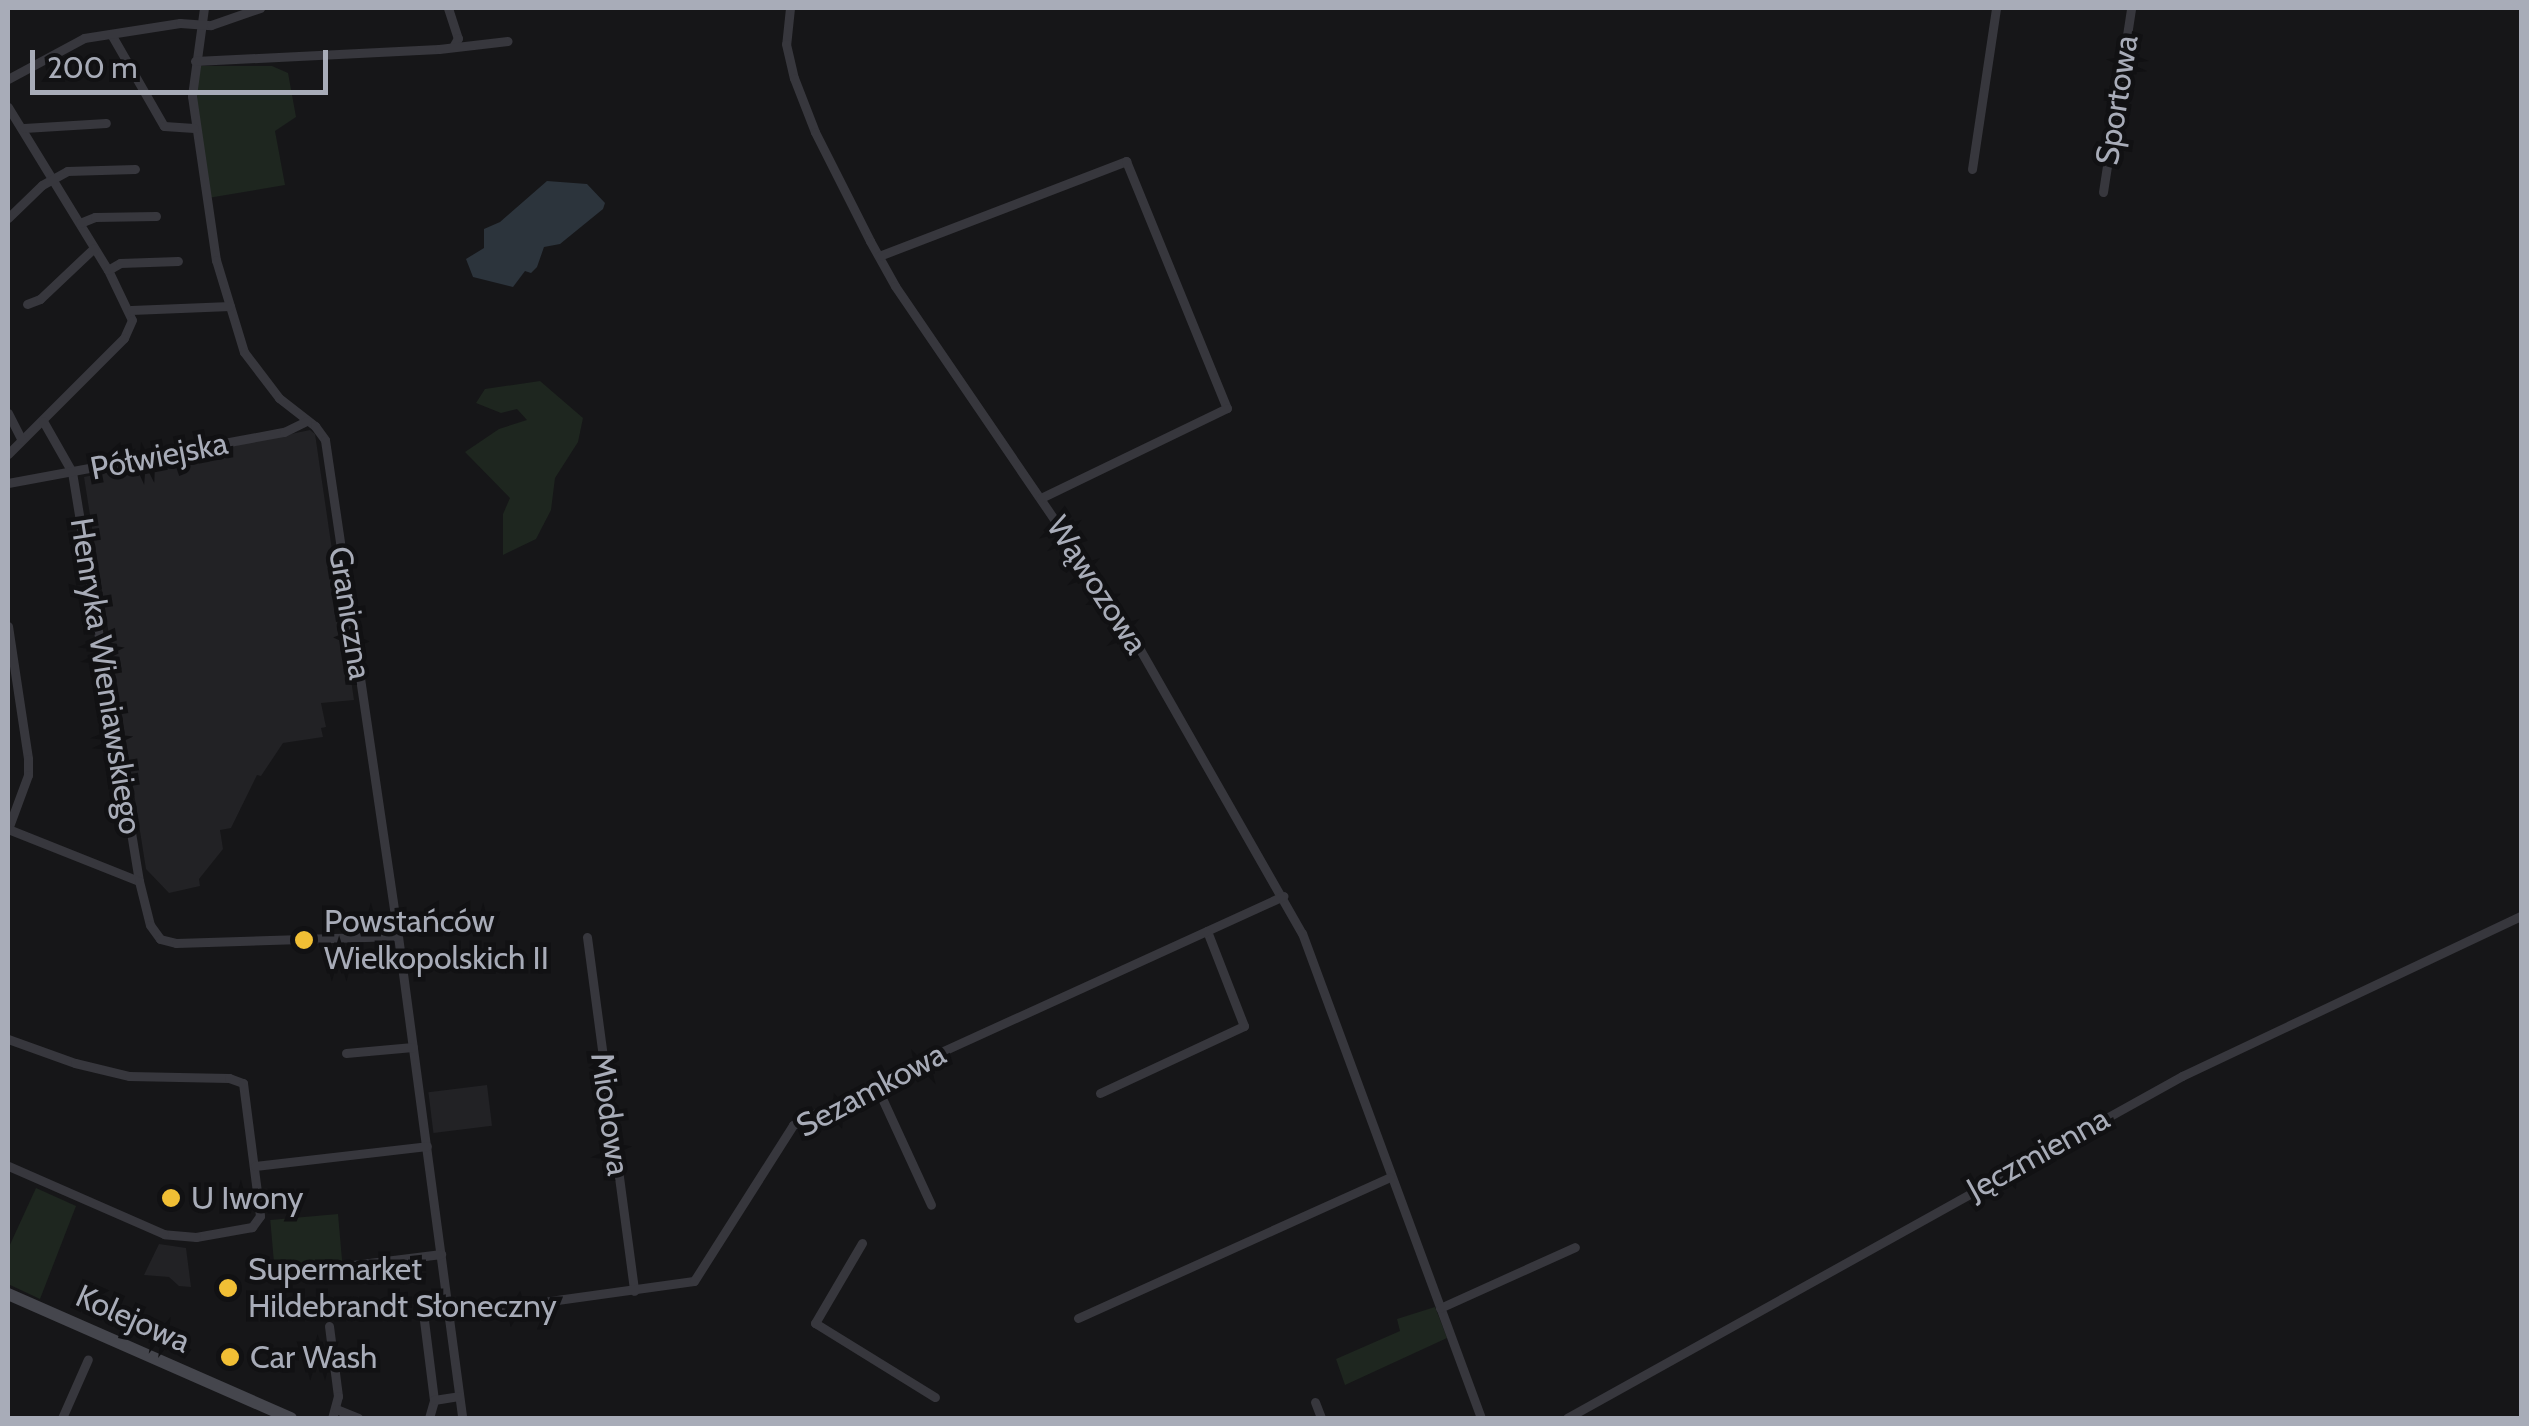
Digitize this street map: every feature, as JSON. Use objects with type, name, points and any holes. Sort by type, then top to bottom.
[{"type":"street","name":"Graniczna","points":[[204,8],[194,61],[194,128],[208,225],[230,306],[244,352],[262,380],[324,440],[398,936],[460,1418]]},
{"type":"street","points":[[8,79],[84,38],[180,23],[210,26],[260,8]]},
{"type":"street","points":[[448,8],[458,38],[454,47]]},
{"type":"street","name":"Wąwozowa","points":[[790,8],[786,44],[794,78],[814,132],[879,256],[1126,625],[1284,896],[1302,933],[1481,1418]]},
{"type":"street","points":[[1972,169],[1996,8]]},
{"type":"street","name":"Sportowa","points":[[2103,192],[2130,8]]},
{"type":"street","points":[[111,34],[164,126],[194,128]]},
{"type":"street","points":[[194,61],[508,41]]},
{"type":"street","points":[[8,108],[24,128],[108,270],[131,310],[132,320],[124,338],[8,454]]},
{"type":"street","points":[[24,128],[106,123]]},
{"type":"street","points":[[879,256],[1126,161],[1228,408],[1041,498]]},
{"type":"street","points":[[8,218],[53,177],[67,171],[135,169]]},
{"type":"street","points":[[80,223],[96,216],[156,216]]},
{"type":"street","points":[[27,304],[40,300],[94,248]]},
{"type":"street","points":[[108,270],[120,263],[178,261]]},
{"type":"street","points":[[131,310],[230,306]]},
{"type":"street","points":[[8,413],[22,440]]},
{"type":"street","points":[[42,421],[72,472]]},
{"type":"street","name":"Półwiejska","points":[[8,482],[284,432],[307,421]]},
{"type":"street","name":"Henryka Wieniawskiego","points":[[72,472],[139,880],[150,925],[160,939],[176,943],[398,936]]},
{"type":"street","points":[[8,626],[28,775],[8,829],[139,880]]},
{"type":"street","name":"Sezamkowa","points":[[449,1315],[694,1281],[792,1125],[875,1083],[1284,896]]},
{"type":"street","name":"Jęczmienna","points":[[1567,1418],[2182,1076],[2522,915]]},
{"type":"street","points":[[1100,1093],[1244,1026],[1207,931]]},
{"type":"street","name":"Miodowa","points":[[587,937],[634,1291]]},
{"type":"street","points":[[8,1039],[75,1064],[129,1076],[237,1079],[246,1089],[260,1216],[256,1225],[180,1237],[164,1234],[8,1166]]},
{"type":"street","points":[[346,1053],[413,1047]]},
{"type":"street","points":[[875,1083],[931,1205]]},
{"type":"street","points":[[255,1166],[427,1146]]},
{"type":"street","points":[[1078,1318],[1390,1178]]},
{"type":"street","points":[[862,1243],[814,1322],[935,1396]]},
{"type":"street","points":[[1440,1308],[1575,1248]]},
{"type":"street","points":[[345,1266],[441,1254]]},
{"type":"street","name":"Kolejowa","points":[[8,1294],[291,1418]]},
{"type":"street","points":[[424,1320],[434,1400],[428,1418]]},
{"type":"street","points":[[330,1326],[334,1414],[358,1418]]},
{"type":"street","points":[[62,1418],[88,1359]]},
{"type":"street","points":[[434,1400],[460,1400]]},
{"type":"street","points":[[1315,1402],[1320,1418]]},
{"type":"shaded area","points":[[196,66],[272,66],[288,73],[296,117],[275,131],[285,185],[208,198],[196,125]]},
{"type":"shaded area","points":[[547,181],[587,184],[605,203],[603,209],[560,244],[544,247],[537,267],[531,273],[525,271],[513,287],[473,277],[466,259],[484,248],[484,229],[500,222]]},
{"type":"shaded area","points":[[540,381],[583,418],[578,442],[555,478],[551,510],[536,539],[503,555],[503,514],[510,498],[465,452],[499,429],[527,420],[517,409],[501,413],[476,403],[485,389]]},
{"type":"shaded area","points":[[310,430],[315,434],[354,700],[321,703],[326,727],[321,728],[323,737],[283,743],[261,776],[257,775],[231,828],[220,830],[223,849],[199,879],[200,886],[169,893],[146,869],[84,477]]},
{"type":"shaded area","points":[[487,1085],[492,1126],[433,1133],[428,1092]]},
{"type":"shaded area","points":[[36,1188],[76,1206],[40,1299],[8,1284],[8,1249]]},
{"type":"shaded area","points":[[338,1214],[343,1267],[275,1273],[270,1220]]},
{"type":"shaded area","points":[[159,1244],[186,1248],[191,1287],[179,1286],[169,1277],[144,1275]]},
{"type":"shaded area","points":[[1435,1307],[1447,1338],[1345,1385],[1336,1359],[1400,1331],[1397,1319]]},
{"type":"place","name":"Powstańców Wielkopolskich II","points":[[304,940]]},
{"type":"place","name":"U Iwony","points":[[171,1198]]},
{"type":"place","name":"Supermarket Hildebrandt Słoneczny","points":[[228,1288]]},
{"type":"place","name":"Car Wash","points":[[230,1357]]}]
